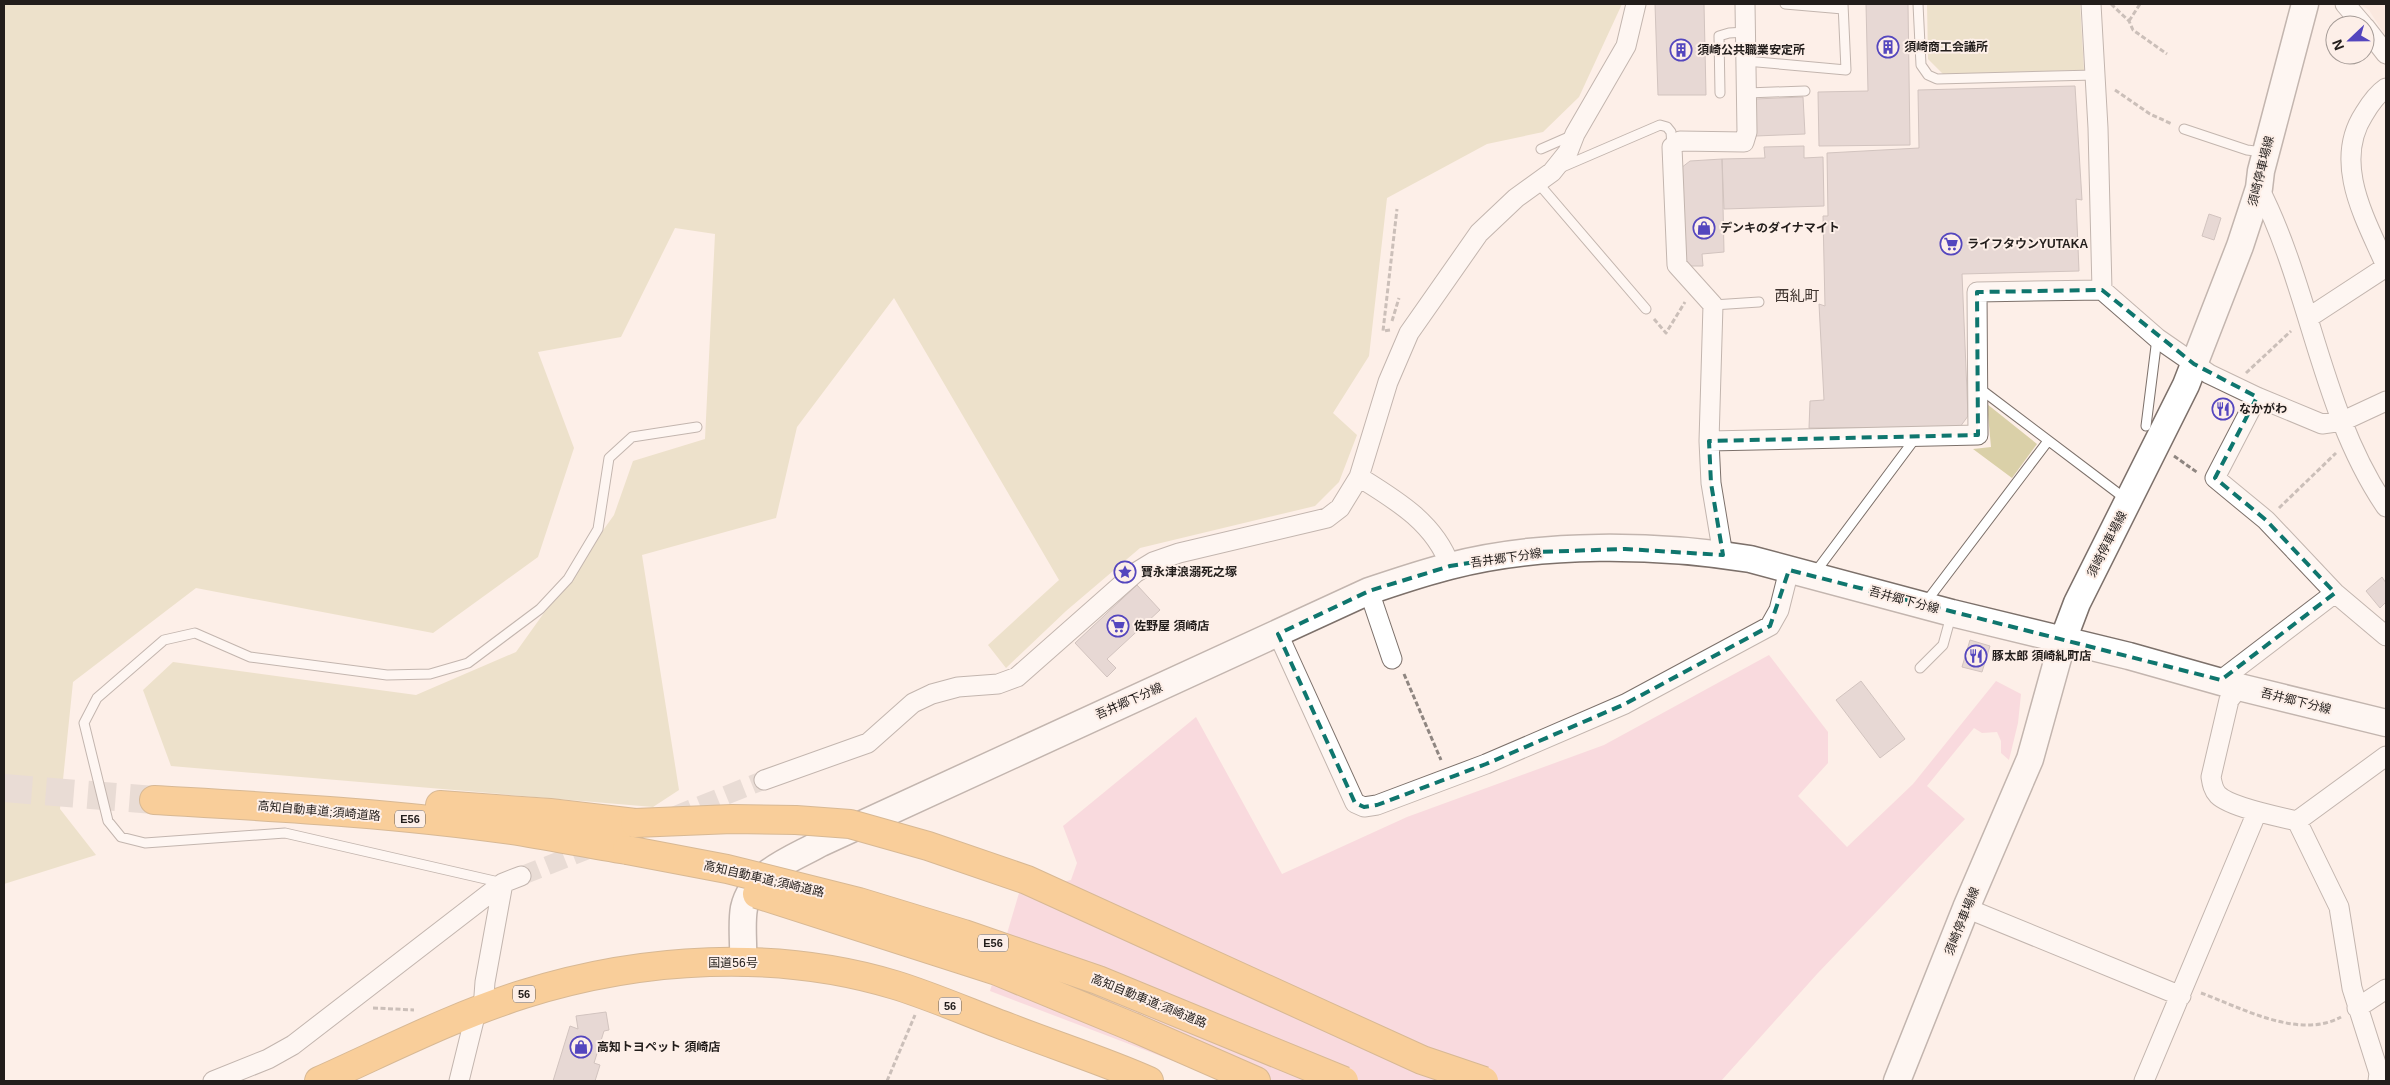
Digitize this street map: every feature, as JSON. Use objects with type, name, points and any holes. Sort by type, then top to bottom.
[{"type":"highway","name":"高知自動車道;須崎道路","points":[[154,800],[309,808],[510,830],[628,858],[728,869],[859,902],[964,934],[1098,980],[1344,1081]]},
{"type":"highway","points":[[309,808],[388,802],[479,807],[635,823],[732,819],[850,824],[928,846],[1027,880],[1422,1060],[1484,1081]]},
{"type":"highway","points":[[628,858],[701,880],[763,895],[997,971],[1256,1081]]},
{"type":"highway","name":"国道56号","points":[[319,1081],[479,1010],[524,994],[588,977],[669,965],[743,962],[836,972],[895,985],[1149,1081]]},
{"type":"main road","name":"須崎停車場線","points":[[1897,1081],[1966,908],[2030,760],[2063,640],[2077,603],[2129,502],[2194,364],[2225,288],[2259,188],[2266,152],[2305,4]]},
{"type":"main road","name":"吾井郷下分線","points":[[743,962],[744,908],[761,876],[821,843],[1369,591],[1450,566],[1537,552],[1624,549],[1723,555],[1750,559],[1952,613],[2386,724]]},
{"type":"street","points":[[764,780],[868,743],[913,703],[932,694],[958,687],[998,684],[1017,677],[1135,573],[1153,562],[1180,553],[1327,518],[1340,508],[1358,477],[1388,382],[1409,333],[1474,229],[1545,178],[1568,152],[1575,134],[1626,46],[1636,4]]},
{"type":"street","points":[[1723,555],[1711,483],[1709,441],[1713,305],[1677,265],[1672,147],[1680,142],[1744,142],[1747,132],[1745,4]]},
{"type":"street","points":[[2091,4],[2102,290]]},
{"type":"street","points":[[2345,4],[2354,15]]},
{"type":"street","points":[[2375,40],[2386,54]]},
{"type":"street","points":[[2308,318],[2386,266],[2358,201],[2353,181],[2351,154],[2356,126],[2369,106],[2386,88]]},
{"type":"street","points":[[2259,188],[2271,212],[2349,440],[2386,507]]},
{"type":"street","points":[[1709,441],[1978,435],[1977,292],[2102,290],[2157,338],[2194,364],[2257,397],[2322,424],[2343,421],[2386,401]]},
{"type":"street","points":[[2257,397],[2215,478],[2266,520],[2335,592],[2386,636]]},
{"type":"street","points":[[1358,477],[1398,501],[1428,528],[1445,551],[1450,566]]},
{"type":"street","points":[[1278,634],[1355,803],[1364,807],[1377,805],[1448,779],[1625,704],[1770,626],[1801,573]]},
{"type":"street","points":[[1369,591],[1392,659]]},
{"type":"street","points":[[2335,592],[2230,683],[2229,700],[2211,777],[2213,787],[2218,796],[2256,812],[2297,821],[2386,756]]},
{"type":"street","points":[[2144,1081],[2256,812]]},
{"type":"street","points":[[2297,821],[2339,907],[2357,1008],[2379,1072],[2378,1081]]},
{"type":"street","points":[[213,1081],[268,1060],[293,1045],[397,966],[424,942],[503,883],[521,876]]},
{"type":"street","points":[[460,1081],[479,1010],[503,883]]},
{"type":"street","points":[[1966,908],[2183,991]]},
{"type":"street","points":[[2357,1008],[2386,989]]},
{"type":"lane","points":[[1746,61],[1846,70],[1843,6],[1785,4]]},
{"type":"lane","points":[[1918,4],[1921,65],[1928,75],[1936,79],[2095,75]]},
{"type":"lane","points":[[1720,93],[1719,36],[1729,33],[1746,32]]},
{"type":"lane","points":[[1747,93],[1805,92]]},
{"type":"lane","points":[[1646,309],[1545,178],[1660,125],[1667,127],[1671,132],[1672,147]]},
{"type":"lane","points":[[2184,130],[2247,150],[2266,152]]},
{"type":"lane","points":[[1542,149],[1575,134]]},
{"type":"lane","points":[[1713,305],[1758,302]]},
{"type":"lane","points":[[2146,426],[2157,338]]},
{"type":"lane","points":[[1979,388],[2129,502]]},
{"type":"lane","points":[[503,883],[285,833],[144,843],[121,837],[108,821],[84,723],[97,698],[164,640],[196,633],[250,657],[387,675],[430,674],[468,663],[540,609],[568,578],[598,529],[609,458],[632,437],[697,427]]},
{"type":"lane","points":[[1801,573],[1917,436]]},
{"type":"lane","points":[[1924,605],[2048,441]]},
{"type":"lane","points":[[1920,668],[1943,645],[1952,613]]},
{"type":"path","points":[[2110,4],[2129,21],[2133,30],[2166,54]]},
{"type":"path","points":[[2129,21],[2140,4]]},
{"type":"path","points":[[2095,75],[2150,114],[2184,130]]},
{"type":"path","points":[[1397,209],[1384,331],[1389,331],[1399,298]]},
{"type":"path","points":[[1646,309],[1666,333],[1696,284]]},
{"type":"path","points":[[2234,385],[2286,335],[2308,318]]},
{"type":"path","points":[[2266,520],[2349,440]]},
{"type":"path","points":[[2168,451],[2201,475],[2215,478]]},
{"type":"path","points":[[1392,659],[1400,666],[1410,686],[1448,779]]},
{"type":"path","points":[[2183,991],[2285,1024],[2307,1026],[2336,1020],[2357,1008]]},
{"type":"path","points":[[887,1081],[913,1020],[919,994]]},
{"type":"path","points":[[343,1007],[419,1010]]},
{"type":"highlighted area","points":[[2102,290],[2194,364],[2257,397],[2215,478],[2266,520],[2335,593],[2221,680],[1789,570],[1770,626],[1625,704],[1486,764],[1377,805],[1364,807],[1355,803],[1278,634],[1369,591],[1450,566],[1537,552],[1625,549],[1723,555],[1711,483],[1709,441],[1978,435],[1977,292]]},
{"type":"shaded area","points":[[4,4],[1622,4],[1579,97],[1543,132],[1487,144],[1387,198],[1369,356],[1333,413],[1357,435],[1339,482],[1315,506],[1140,548],[1066,611],[1006,668],[988,645],[1059,580],[894,298],[797,427],[776,518],[642,555],[679,790],[653,807],[171,766],[143,690],[173,662],[416,695],[516,652],[614,515],[633,461],[705,439],[715,234],[675,228],[621,337],[538,352],[574,448],[538,557],[433,633],[196,588],[73,682],[60,809],[96,855],[4,884]]},
{"type":"shaded area","points":[[1927,4],[2080,4],[2084,70],[1943,74],[1928,59]]},
{"type":"shaded area","points":[[2360,4],[2386,4],[2386,37],[2375,20],[2375,15],[2372,15],[2369,10]]},
{"type":"shaded area","points":[[1987,404],[2037,444],[2012,478],[1973,449],[1991,447]]},
{"type":"shaded area","points":[[1769,655],[1828,732],[1828,763],[1798,796],[1847,847],[1913,784],[1996,681],[2021,694],[2018,723],[2009,760],[2001,753],[2001,741],[1997,732],[1982,733],[1974,728],[1927,786],[1965,819],[1817,974],[1721,1081],[1226,1081],[990,991],[1019,893],[1071,880],[1077,863],[1063,826],[1196,717],[1282,874],[1407,817],[1604,745]]},
{"type":"building","name":"須崎公共職業安定所","points":[[1655,4],[1704,4],[1706,95],[1658,95]]},
{"type":"building","name":"須崎商工会議所","points":[[1866,4],[1908,4],[1910,145],[1819,146],[1818,92],[1868,91]]},
{"type":"building","name":"ライフタウンYUTAKA","points":[[2075,86],[2082,200],[2076,199],[2079,271],[1962,274],[1968,416],[1960,427],[1809,428],[1810,401],[1824,400],[1819,304],[1825,306],[1823,216],[1828,216],[1827,153],[1919,148],[1918,90]]},
{"type":"building","points":[[1803,97],[1805,134],[1756,136],[1755,99]]},
{"type":"building","points":[[1804,146],[1804,158],[1823,157],[1824,206],[1724,209],[1722,159],[1765,158],[1764,147]]},
{"type":"building","name":"デンキのダイナマイト","points":[[1722,159],[1724,252],[1702,254],[1703,266],[1684,266],[1681,168],[1690,161]]},
{"type":"building","points":[[2209,214],[2221,218],[2214,240],[2202,236]]},
{"type":"building","points":[[2382,577],[2386,583],[2386,602],[2380,608],[2366,591]]},
{"type":"building","name":"佐野屋 須崎店","points":[[1137,585],[1160,610],[1107,659],[1116,668],[1107,677],[1075,643]]},
{"type":"building","name":"豚太郎 須崎糺町店","points":[[1970,640],[1990,646],[1982,672],[1962,667]]},
{"type":"building","points":[[1861,681],[1905,739],[1880,758],[1836,700]]},
{"type":"building","name":"高知トヨペット 須崎店","points":[[606,1012],[609,1030],[604,1031],[594,1063],[600,1065],[595,1081],[553,1081],[570,1026],[578,1029],[576,1016]]},
{"type":"tunnel","points":[[674,816],[764,780]]},
{"type":"tunnel","points":[[4,788],[154,800]]},
{"type":"tunnel","points":[[521,876],[597,846]]},
{"type":"place","name":"須崎商工会議所","points":[[1888,47]]},
{"type":"place","name":"須崎公共職業安定所","points":[[1681,50]]},
{"type":"place","name":"デンキのダイナマイト","points":[[1704,228]]},
{"type":"place","name":"ライフタウンYUTAKA","points":[[1951,244]]},
{"type":"place","name":"なかがわ","points":[[2223,409]]},
{"type":"place","name":"寶永津浪溺死之塚","points":[[1125,572]]},
{"type":"place","name":"佐野屋 須崎店","points":[[1118,626]]},
{"type":"place","name":"豚太郎 須崎糺町店","points":[[1976,656]]},
{"type":"place","name":"高知トヨペット 須崎店","points":[[581,1047]]},
{"type":"district","name":"西糺町","points":[[1797,295]]}]
